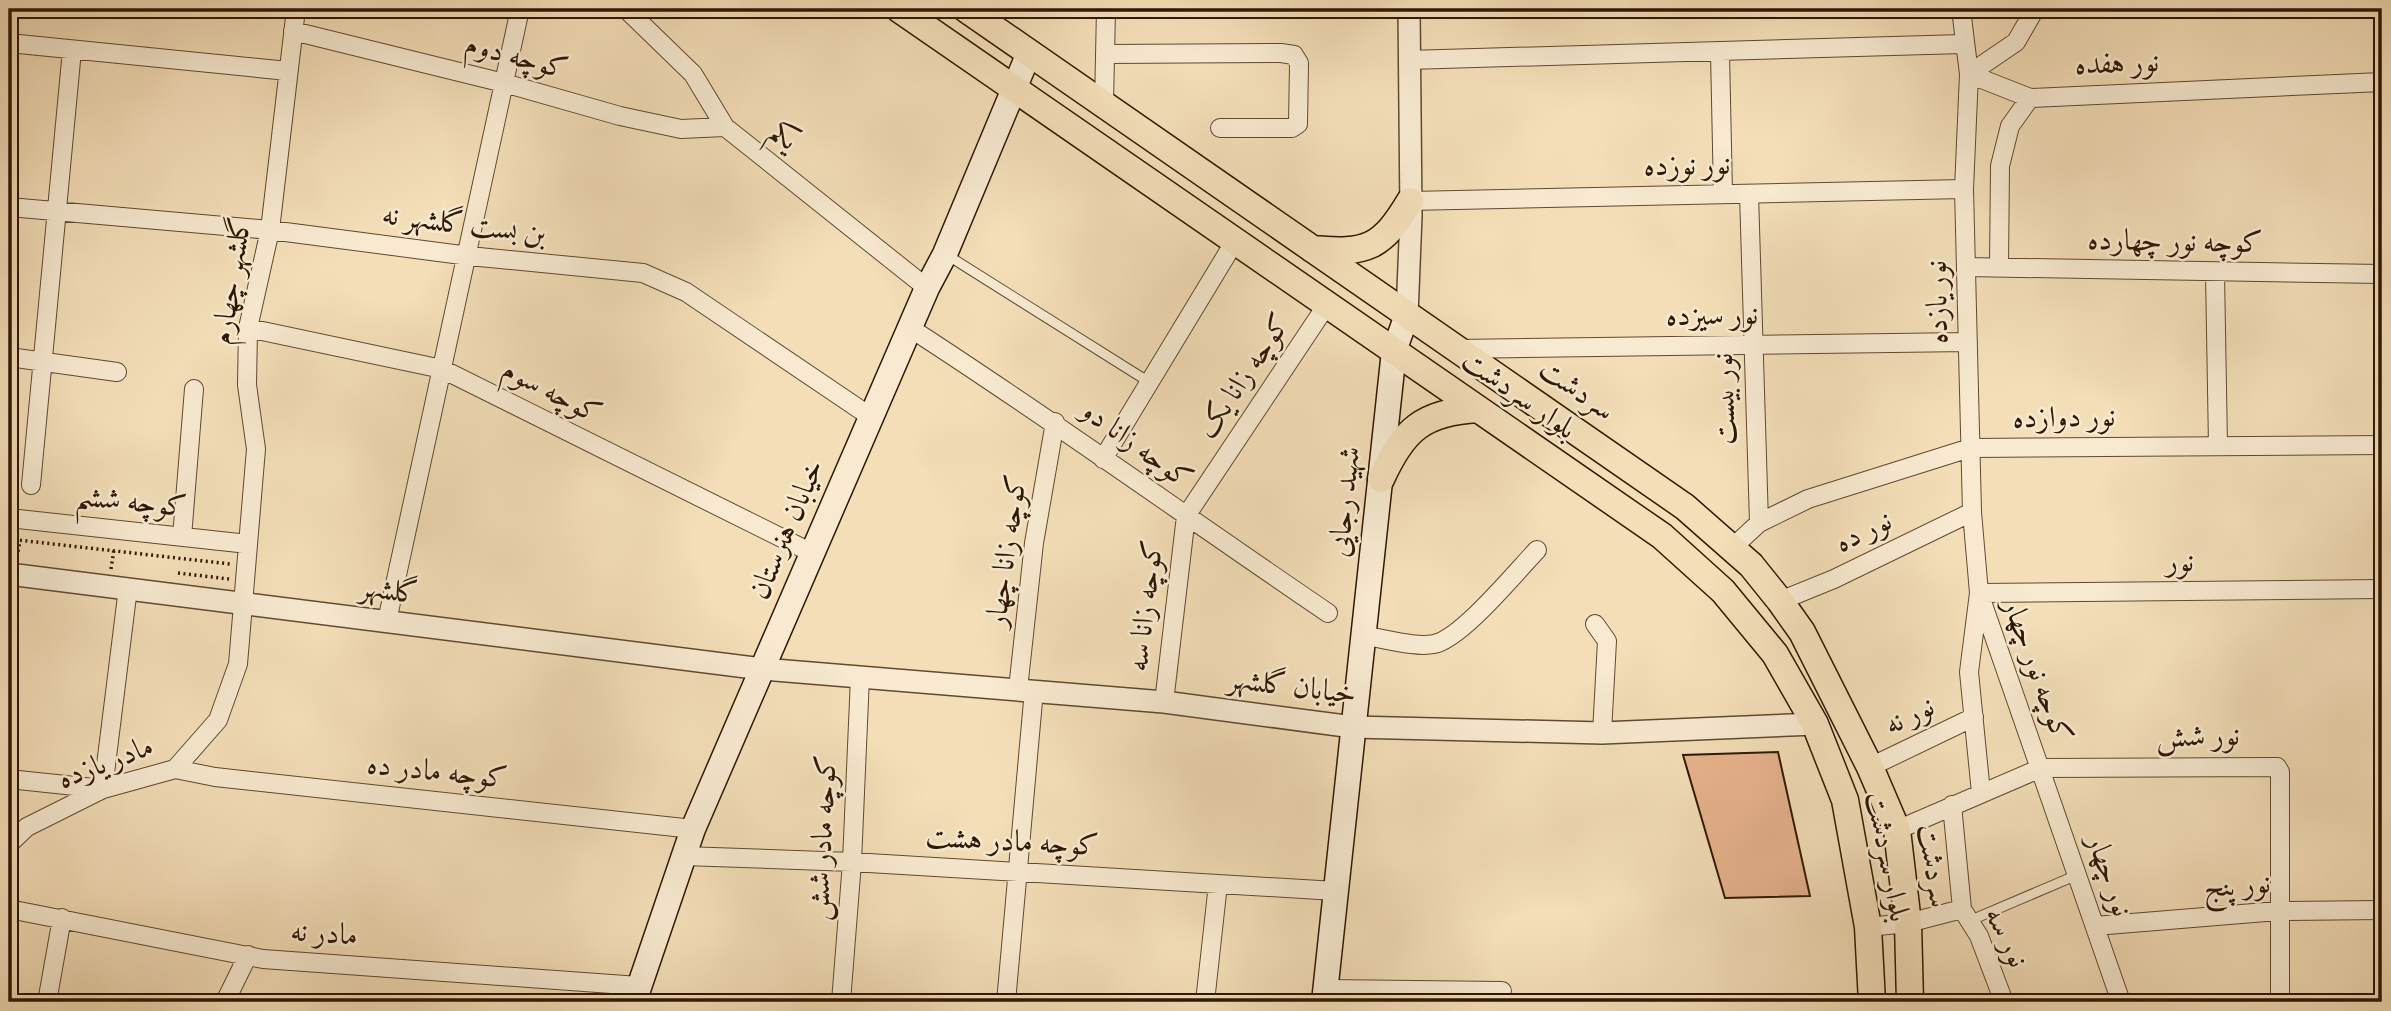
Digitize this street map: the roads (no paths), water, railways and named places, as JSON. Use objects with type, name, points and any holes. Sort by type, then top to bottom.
[{"type":"main road","name":"بلوار سردشت","points":[[899,9],[1662,536],[1723,591],[1775,654],[1815,724],[1845,800],[1868,927],[1872,1002]]},
{"type":"main road","name":"سردشت","points":[[972,11],[1685,507],[1751,565],[1802,632],[1870,767],[1897,830],[1908,923],[1910,1002]]},
{"type":"main road","name":"خیابان هنرستان","points":[[637,994],[693,829],[927,288],[945,254],[1029,53]]},
{"type":"main road","points":[[1312,249],[1341,251],[1371,247],[1395,225],[1410,201]]},
{"type":"main road","name":"شهید رجایی","points":[[1325,996],[1394,351],[1407,315]]},
{"type":"main road","points":[[1381,479],[1389,461],[1415,425],[1454,410],[1478,409]]},
{"type":"street","name":"گلشهر چهارم","points":[[244,604],[256,449],[247,385],[248,328],[270,230],[296,9]]},
{"type":"street","points":[[387,621],[469,256],[520,9]]},
{"type":"street","name":"یکم","points":[[626,9],[693,74],[725,127],[927,288]]},
{"type":"street","points":[[1104,104],[1106,9]]},
{"type":"street","name":"شهید رجایی","points":[[1407,315],[1410,201],[1408,9]]},
{"type":"street","name":"نور یازده","points":[[1961,9],[1963,44],[1969,74],[1964,189],[1972,512],[1979,593]]},
{"type":"street","points":[[1969,74],[2016,42],[2035,9]]},
{"type":"street","name":"کوچه دوم","points":[[293,31],[504,83],[620,116],[681,129],[725,127]]},
{"type":"street","points":[[9,43],[288,71]]},
{"type":"street","points":[[1408,60],[1963,44]]},
{"type":"street","points":[[32,485],[72,50]]},
{"type":"street","points":[[1720,53],[1723,194]]},
{"type":"street","points":[[1106,54],[1294,55],[1298,63],[1298,124],[1292,128],[1220,128]]},
{"type":"street","points":[[1969,74],[2030,98],[2010,126],[2000,166],[1999,266]]},
{"type":"street","name":"نور هفده","points":[[2030,98],[2382,82]]},
{"type":"street","name":"نور نوزده","points":[[1410,201],[1964,189]]},
{"type":"street","name":"نور بیست","points":[[1749,194],[1759,523]]},
{"type":"street","name":"بن بست گلشهر نه","points":[[9,207],[270,230],[469,256],[643,272],[666,281],[871,416]]},
{"type":"street","points":[[1103,459],[1235,241]]},
{"type":"street","name":"کوچه نور چهارده","points":[[1966,267],[2382,274]]},
{"type":"street","points":[[2215,273],[2218,446]]},
{"type":"street","name":"کوچه زانا یک","points":[[1186,516],[1328,303]]},
{"type":"street","name":"کوچه سوم","points":[[248,328],[442,369],[812,554]]},
{"type":"street","name":"کوچه زانا دو","points":[[910,328],[1055,422],[1103,459],[1328,612]]},
{"type":"street","name":"نور سیزده","points":[[1457,349],[1968,342]]},
{"type":"street","points":[[9,357],[117,372]]},
{"type":"street","points":[[182,537],[194,389]]},
{"type":"street","name":"کوچه زانا چهار","points":[[1006,1002],[1017,872],[1034,543],[1055,422]]},
{"type":"street","name":"نور دوازده","points":[[1759,523],[1808,499],[1970,448],[2382,445]]},
{"type":"street","name":"نور ده","points":[[1780,601],[1834,579],[1972,512]]},
{"type":"street","name":"کوچه زانا سه","points":[[1164,702],[1186,516]]},
{"type":"street","name":"کوچه ششم","points":[[9,517],[248,544]]},
{"type":"street","points":[[1732,548],[1759,523]]},
{"type":"street","points":[[1364,636],[1432,645],[1446,640],[1463,627],[1537,550]]},
{"type":"street","name":"گلشهر","points":[[9,574],[762,670]]},
{"type":"street","points":[[9,779],[103,789],[118,587]]},
{"type":"street","name":"نور","points":[[1979,593],[2382,589]]},
{"type":"street","points":[[1979,593],[1969,672],[1981,793]]},
{"type":"street","name":"کوچه نور چهار","points":[[1979,593],[2041,768]]},
{"type":"street","name":"مادر یازده","points":[[9,844],[27,827],[103,789],[175,769],[218,720],[237,664],[244,604]]},
{"type":"street","points":[[1595,624],[1607,641],[1602,733]]},
{"type":"street","name":"خیابان گلشهر","points":[[762,670],[1164,702],[1353,727],[1602,733],[1815,724]]},
{"type":"street","name":"کوچه مادر شش","points":[[841,1002],[852,862],[860,677]]},
{"type":"street","name":"نور نه","points":[[1870,767],[1974,717]]},
{"type":"street","name":"نور شش","points":[[1897,830],[2041,768],[2277,767],[2280,772],[2280,1002]]},
{"type":"street","name":"نور چهار","points":[[2041,768],[2121,1002]]},
{"type":"street","name":"کوچه مادر ده","points":[[175,769],[215,777],[693,829]]},
{"type":"street","points":[[1952,805],[1966,915]]},
{"type":"street","name":"کوچه مادر هشت","points":[[684,856],[852,862],[1336,891]]},
{"type":"street","points":[[1205,1002],[1218,884]]},
{"type":"street","name":"مادر نه","points":[[9,909],[263,959],[637,994]]},
{"type":"street","name":"نور پنج","points":[[2095,926],[2278,911],[2382,910]]},
{"type":"street","name":"نور سه","points":[[1868,927],[1966,915],[2004,1002]]},
{"type":"street","points":[[47,1002],[62,918]]},
{"type":"street","points":[[225,1002],[248,955]]},
{"type":"street","points":[[1325,996],[1502,991]]},
{"type":"lane","points":[[945,254],[1149,382]]},
{"type":"lane","points":[[1966,915],[2078,874]]}]
